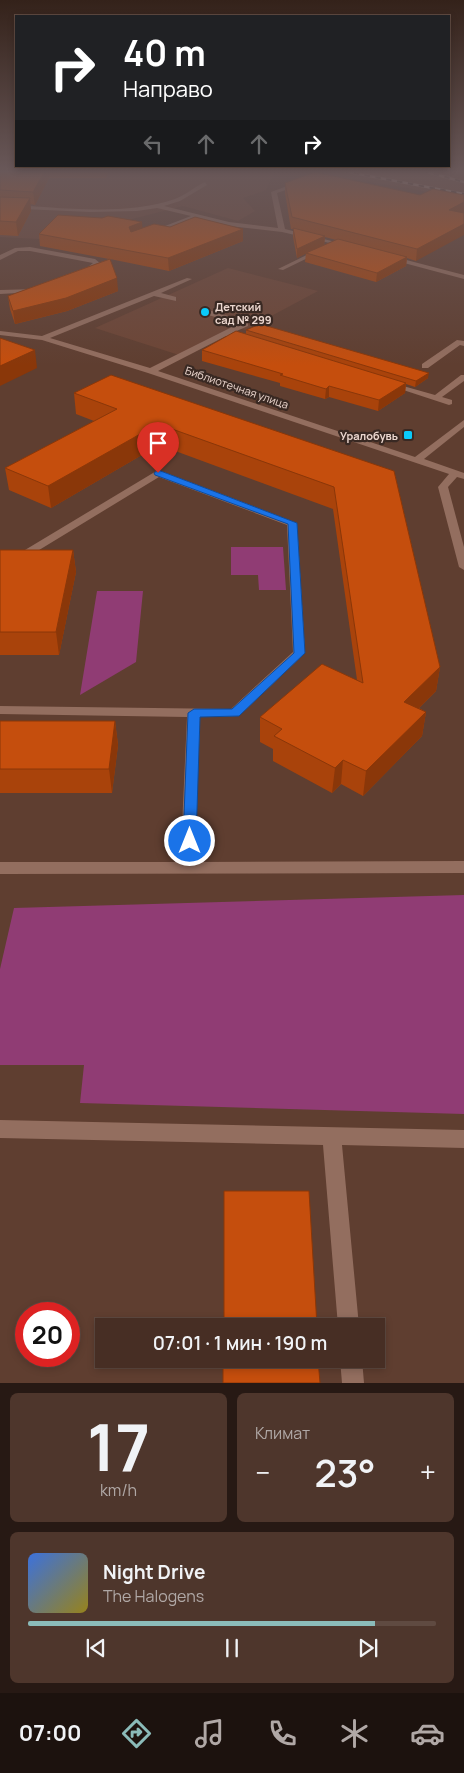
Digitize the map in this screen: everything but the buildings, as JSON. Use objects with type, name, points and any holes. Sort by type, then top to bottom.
[{"type":"street","points":[[303,236],[354,249]]},
{"type":"street","points":[[280,269],[336,244]]},
{"type":"street","points":[[0,258],[17,249],[30,249],[95,261],[98,264],[94,268],[78,274]]},
{"type":"street","points":[[381,256],[464,277]]},
{"type":"street","points":[[43,338],[189,278]]},
{"type":"street","points":[[0,292],[37,290],[46,287]]},
{"type":"street","points":[[153,293],[173,299]]},
{"type":"street","points":[[151,371],[245,324],[205,312]]},
{"type":"street","name":"Библиотечная улица","points":[[0,333],[43,338],[151,371],[460,474]]},
{"type":"street","points":[[226,334],[255,342]]},
{"type":"street","points":[[425,366],[460,342],[464,344]]},
{"type":"street","points":[[436,398],[464,377]]},
{"type":"street","points":[[379,380],[449,402]]},
{"type":"street","points":[[417,460],[464,423]]},
{"type":"street","points":[[0,556],[22,556],[158,473],[292,523],[299,653],[234,713],[0,710]]},
{"type":"street","points":[[460,474],[443,487],[464,568]]},
{"type":"street","points":[[191,869],[189,827],[194,713]]},
{"type":"street","points":[[0,868],[464,867]]},
{"type":"street","points":[[0,1129],[464,1139]]},
{"type":"street","points":[[332,1137],[347,1318]]},
{"type":"street","points":[[352,1368],[353,1383]]},
{"type":"shaded area","points":[[0,236],[87,236],[77,241]]},
{"type":"shaded area","name":"Детский сад № 299","points":[[228,268],[318,291],[245,330],[234,327],[179,355],[95,328]]},
{"type":"shaded area","points":[[231,547],[283,547],[286,590],[259,590],[258,575],[231,575]]},
{"type":"shaded area","points":[[97,591],[143,591],[136,662],[80,695]]},
{"type":"shaded area","points":[[464,895],[464,1114],[80,1103],[84,1065],[0,1065],[0,969],[14,908]]},
{"type":"place","name":"Детский сад № 299","points":[[205,312]]},
{"type":"place","name":"Уралобувь","points":[[408,435]]},
{"type":"route","points":[[158,473],[292,523],[299,653],[234,713],[194,713],[190,841]]}]
